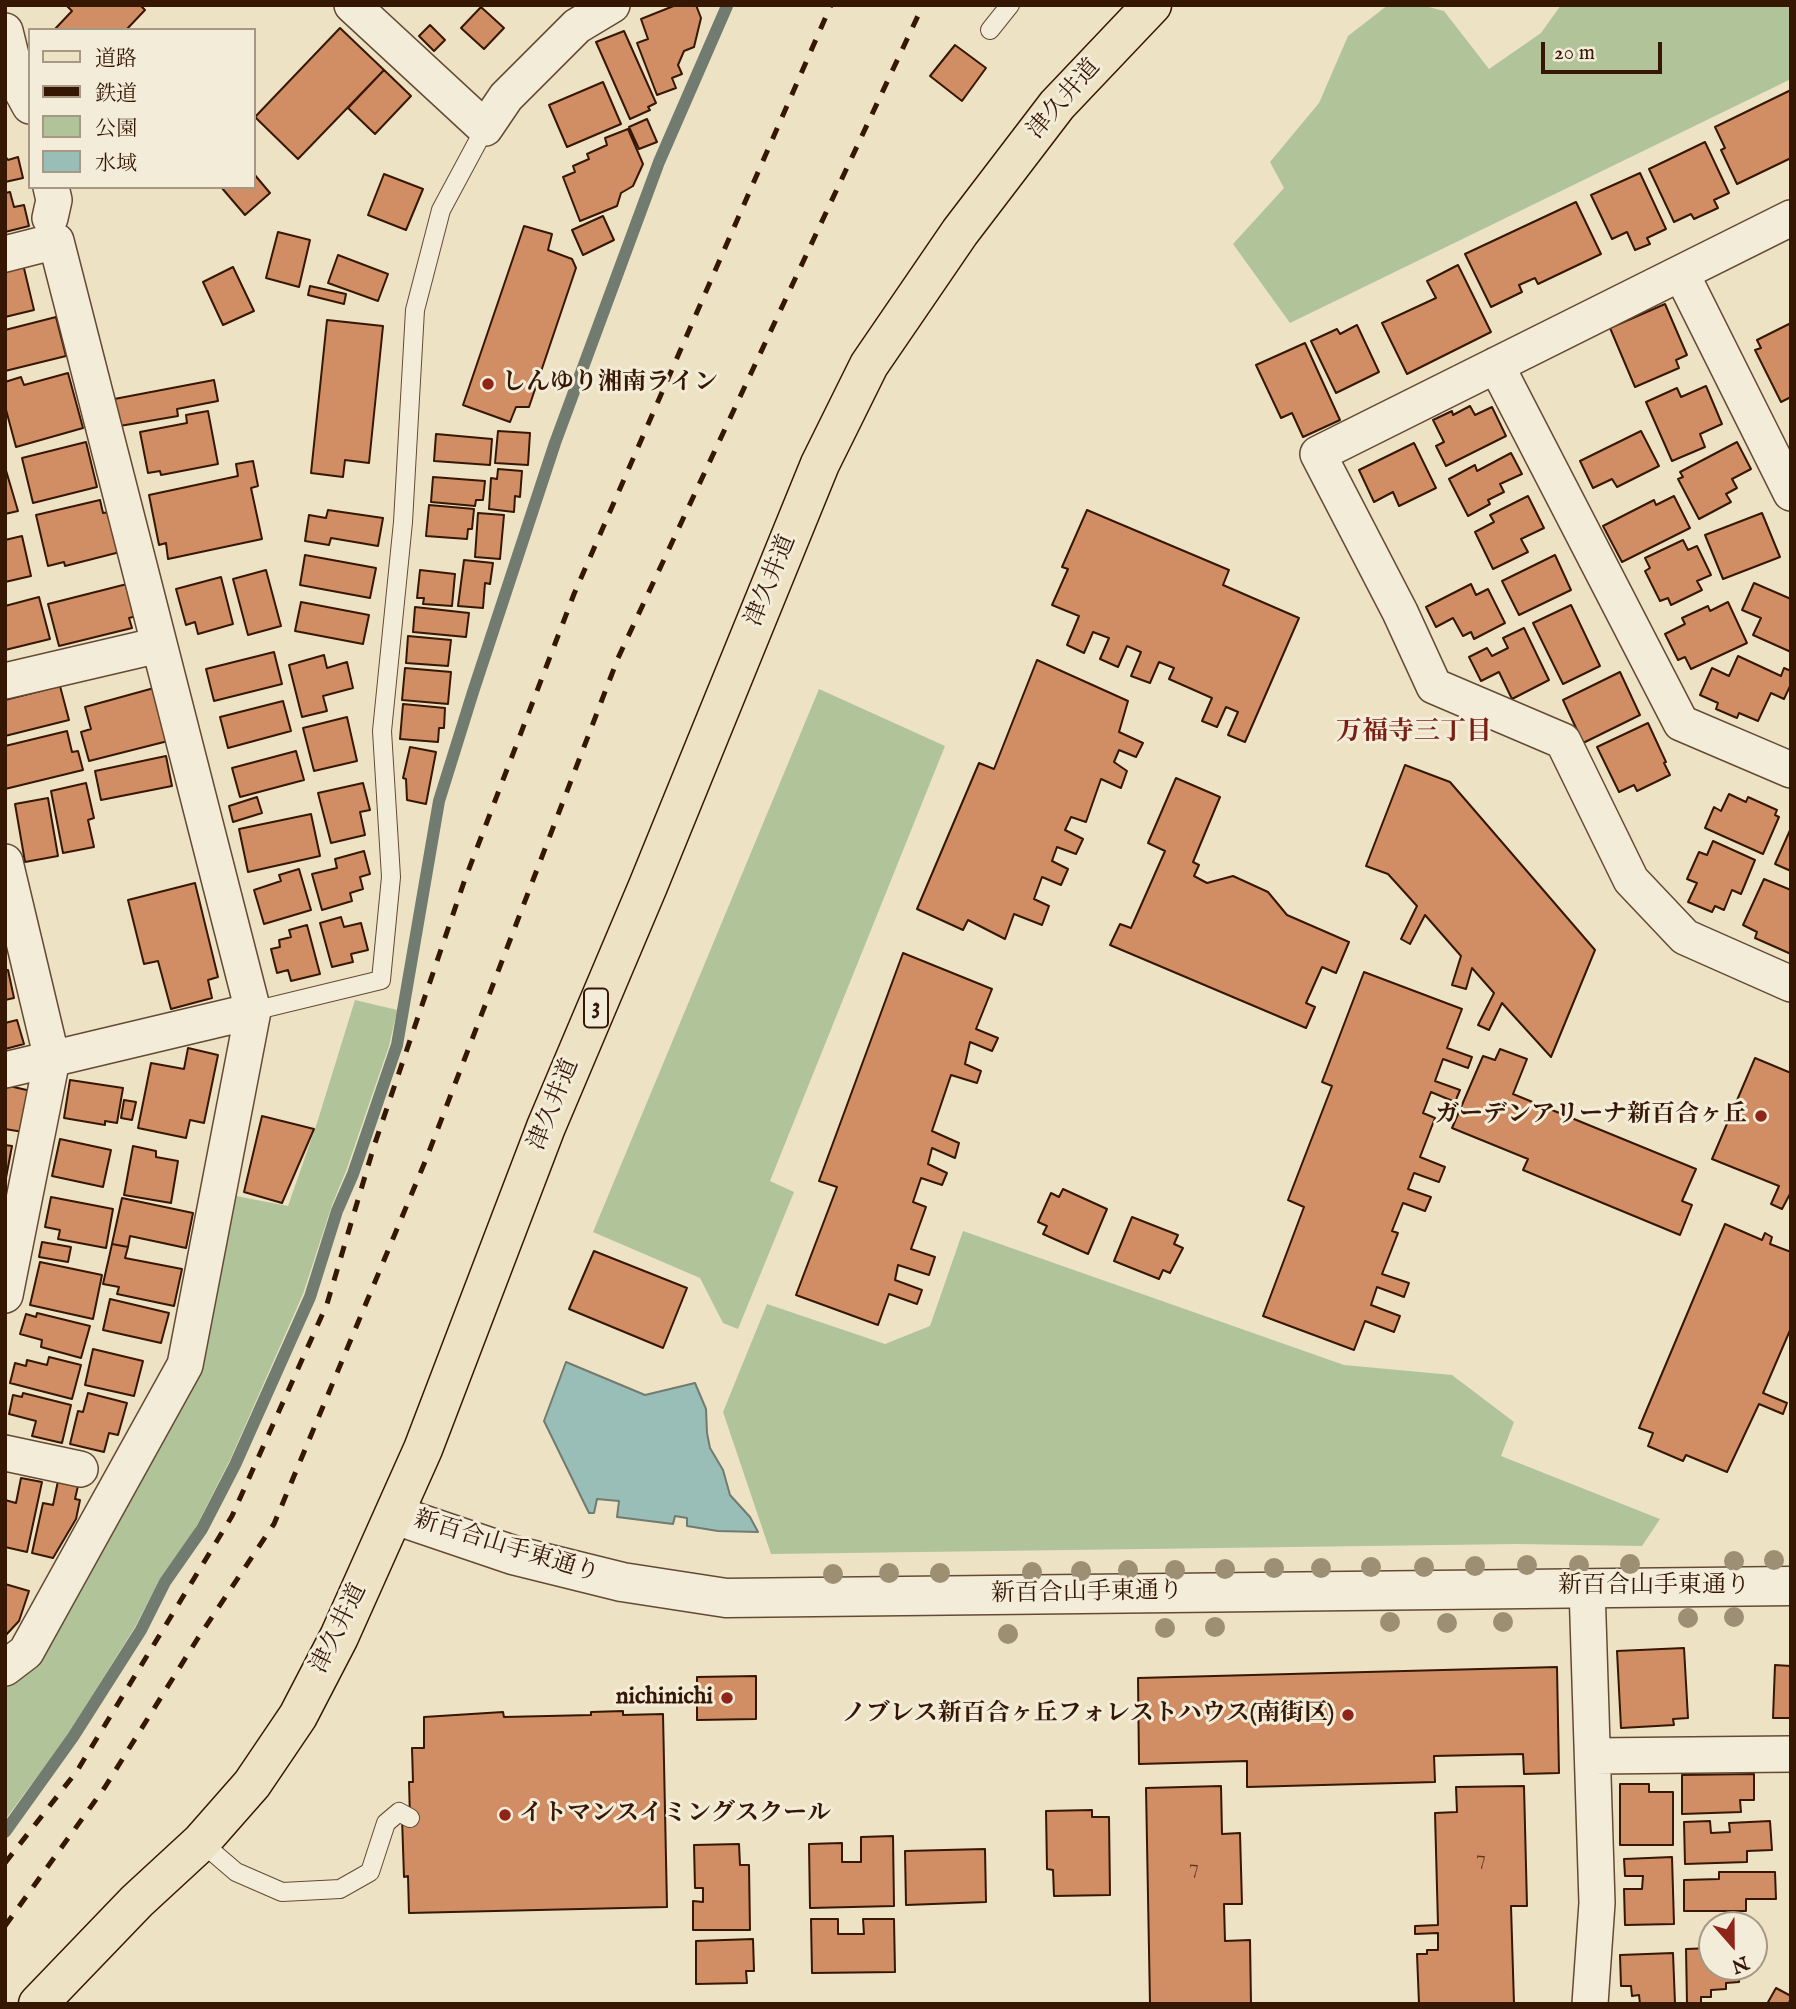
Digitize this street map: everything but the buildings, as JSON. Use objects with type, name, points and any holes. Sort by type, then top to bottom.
[{"type":"main road","name":"津久井道","points":[[38,2004],[137,1901],[201,1842],[252,1784],[298,1716],[339,1637],[423,1449],[546,1127],[820,464],[869,365],[960,232],[1058,105],[1152,5]]},
{"type":"street","points":[[352,5],[485,128],[506,97],[577,26],[612,5]]},
{"type":"street","points":[[5,31],[18,84],[28,102]]},
{"type":"street","points":[[1791,218],[1318,454],[1434,686],[1563,741],[1631,880],[1640,890],[1685,937],[1791,984]]},
{"type":"street","points":[[5,254],[56,241],[253,1011],[185,1365],[26,1652],[5,1668]]},
{"type":"street","points":[[1681,272],[1791,493]]},
{"type":"street","points":[[1496,365],[1681,723],[1791,770]]},
{"type":"street","points":[[5,681],[159,645]]},
{"type":"street","points":[[5,862],[52,1059],[5,1295]]},
{"type":"street","points":[[5,1070],[253,1011]]},
{"type":"street","points":[[5,1452],[80,1469]]},
{"type":"street","name":"新百合山手東通り","points":[[395,1515],[513,1555],[622,1582],[726,1598],[1791,1586]]},
{"type":"street","points":[[1587,1587],[1597,1903],[1590,2004]]},
{"type":"street","points":[[1594,1756],[1791,1754]]},
{"type":"lane","points":[[990,30],[1010,5]]},
{"type":"lane","points":[[253,1011],[382,980],[391,877],[382,731],[403,522],[415,310],[441,211],[485,128]]},
{"type":"lane","points":[[201,1842],[236,1872],[282,1892],[340,1889],[370,1872],[386,1823],[399,1812],[410,1818]]},
{"type":"green space","points":[[1388,5],[1421,5],[1444,11],[1489,69],[1541,33],[1561,5],[1791,5],[1791,79],[1290,323],[1233,244],[1284,188],[1270,162],[1319,103],[1348,36]]},
{"type":"green space","points":[[819,689],[945,746],[770,1181],[794,1192],[738,1329],[723,1323],[700,1278],[593,1232]]},
{"type":"green space","points":[[355,1000],[397,1010],[389,1046],[303,1294],[230,1460],[194,1531],[160,1579],[135,1627],[67,1736],[5,1820],[5,1689],[37,1663],[200,1365],[236,1196],[288,1206]]},
{"type":"green space","points":[[963,1231],[1344,1365],[1452,1375],[1514,1422],[1501,1456],[1660,1519],[1642,1546],[1517,1544],[771,1554],[723,1412],[767,1304],[885,1344],[930,1326]]},
{"type":"water","points":[[566,1362],[645,1395],[695,1383],[706,1409],[710,1448],[723,1470],[730,1495],[750,1517],[758,1532],[718,1531],[687,1526],[687,1518],[675,1516],[673,1524],[617,1517],[619,1501],[597,1499],[594,1513],[589,1513],[544,1421]]},
{"type":"waterway","points":[[5,1832],[73,1737],[141,1630],[165,1582],[202,1529],[235,1465],[310,1297],[337,1211],[353,1174],[397,1045],[439,801],[473,692],[555,443],[659,162],[727,6]]},
{"type":"railway","points":[[5,1863],[77,1771],[232,1516],[327,1304],[374,1146],[464,882],[574,594],[831,5]]},
{"type":"railway","points":[[5,1926],[105,1787],[198,1638],[274,1524],[427,1157],[618,658],[923,5]]},
{"type":"place","name":"しんゆり湘南ライン","points":[[488,384]]},
{"type":"place","name":"ガーデンアリーナ新百合ヶ丘","points":[[1761,1116]]},
{"type":"place","name":"nichinichi","points":[[727,1698]]},
{"type":"place","name":"ノブレス新百合ヶ丘フォレストハウス(南街区)","points":[[1348,1715]]},
{"type":"place","name":"イトマンスイミングスクール","points":[[505,1815]]},
{"type":"district","name":"万福寺三丁目","points":[[1414,734]]}]
